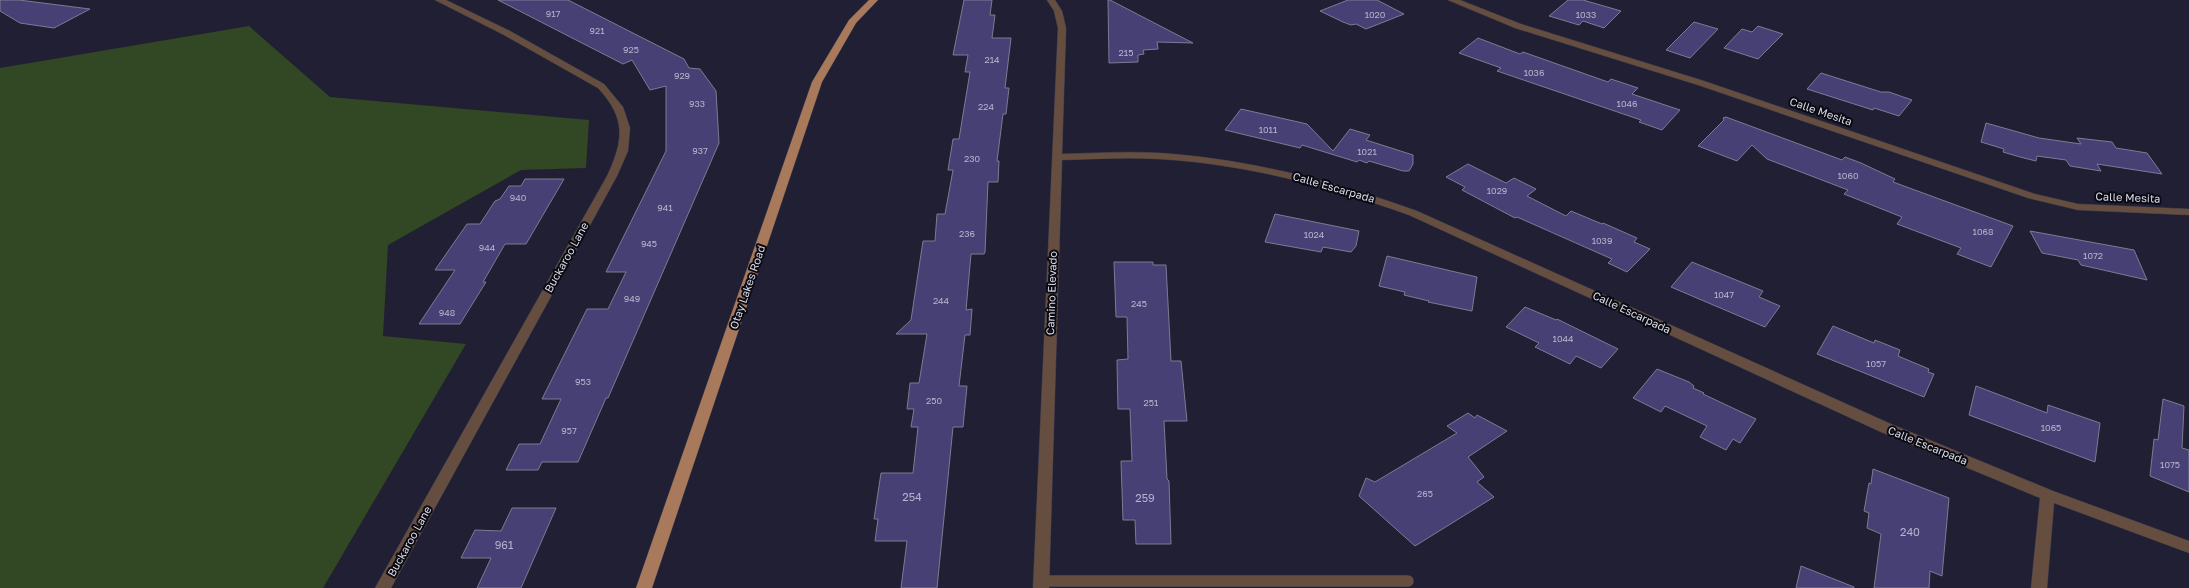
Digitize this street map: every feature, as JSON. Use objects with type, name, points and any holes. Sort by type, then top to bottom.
[{"type":"main road","name":"Otay Lakes Road","points":[[644,588],[817,82],[852,22],[874,0]]},
{"type":"street","name":"Buckaroo Lane","points":[[384,588],[612,176],[620,160],[624,146],[625,125],[619,107],[612,96],[601,86],[507,33],[439,0]]},
{"type":"street","name":"Camino Elevado","points":[[1041,584],[1062,28],[1058,11],[1051,0]]},
{"type":"street","name":"Calle Mesita","points":[[1452,0],[1518,26],[1701,83],[2032,196],[2078,207],[2189,212]]},
{"type":"street","name":"Calle Escarpada","points":[[1056,157],[1159,156],[1204,160],[1286,174],[1373,198],[1413,213],[1886,428],[2048,494],[2189,547]]},
{"type":"street","points":[[2039,588],[2048,494]]},
{"type":"lane","points":[[1041,584],[1408,581]]},
{"type":"green space","points":[[249,26],[330,97],[589,120],[586,168],[521,170],[388,245],[383,336],[466,344],[323,588],[0,588],[0,68]]},
{"type":"building","points":[[0,0],[19,0],[90,9],[54,28],[20,23],[0,11]]},
{"type":"building","points":[[498,0],[568,0],[684,59],[689,68],[700,69],[716,91],[719,143],[608,398],[606,398],[578,462],[542,462],[538,470],[506,470],[519,444],[540,444],[561,399],[542,399],[587,309],[608,309],[626,272],[606,272],[666,151],[666,86],[650,90],[632,60],[623,64]]},
{"type":"building","points":[[964,0],[992,0],[990,15],[995,15],[992,38],[1011,38],[1005,88],[1009,88],[1006,114],[1003,114],[997,161],[999,161],[998,182],[988,182],[985,252],[984,254],[971,254],[966,310],[972,309],[970,335],[965,335],[959,386],[967,386],[963,427],[953,427],[937,588],[901,588],[907,541],[875,541],[878,519],[874,519],[881,473],[913,473],[918,427],[911,427],[914,409],[907,409],[910,383],[919,383],[927,334],[896,334],[911,320],[923,241],[935,241],[937,214],[945,214],[953,170],[948,170],[953,139],[959,139],[970,72],[965,72],[968,55],[953,55]]},
{"type":"building","points":[[1108,0],[1193,43],[1157,42],[1158,49],[1143,50],[1144,54],[1138,55],[1138,62],[1109,63]]},
{"type":"building","points":[[1348,0],[1377,0],[1404,14],[1366,29],[1356,24],[1351,25],[1343,22],[1320,11]]},
{"type":"building","points":[[1568,0],[1583,0],[1621,11],[1604,28],[1583,21],[1579,25],[1549,16]]},
{"type":"building","points":[[1694,22],[1718,29],[1690,58],[1666,50]]},
{"type":"building","points":[[1758,26],[1783,34],[1758,59],[1724,48],[1742,29],[1752,32]]},
{"type":"building","points":[[1478,38],[1520,54],[1523,52],[1608,82],[1611,79],[1638,88],[1632,94],[1680,110],[1662,130],[1639,122],[1641,120],[1497,71],[1501,68],[1459,53]]},
{"type":"building","points":[[1821,73],[1912,100],[1899,116],[1874,108],[1873,110],[1807,89]]},
{"type":"building","points":[[1241,109],[1307,124],[1333,151],[1350,129],[1370,135],[1366,140],[1413,155],[1413,164],[1409,171],[1403,171],[1369,161],[1367,163],[1359,160],[1357,162],[1302,145],[1300,148],[1225,130]]},
{"type":"building","points":[[1726,117],[1842,160],[1845,157],[1861,163],[1895,179],[1893,182],[2013,226],[1991,267],[1957,254],[1961,248],[1897,224],[1902,217],[1844,194],[1848,190],[1767,159],[1752,145],[1737,161],[1698,146],[1724,120],[1723,118]]},
{"type":"building","points":[[1986,123],[2039,138],[2081,144],[2077,138],[2112,142],[2116,148],[2147,153],[2162,174],[2097,164],[2101,171],[2070,166],[2066,160],[2037,156],[2036,161],[2020,157],[2003,152],[2004,149],[1981,142]]},
{"type":"building","points":[[1468,164],[1506,183],[1514,178],[1536,189],[1527,196],[1566,216],[1571,211],[1602,224],[1603,223],[1637,238],[1634,242],[1650,249],[1627,272],[1608,263],[1612,259],[1517,217],[1515,218],[1462,190],[1465,187],[1446,177]]},
{"type":"building","points":[[525,179],[564,179],[526,244],[505,244],[483,282],[486,282],[460,324],[419,324],[455,270],[435,270],[467,224],[480,224],[495,201],[500,199],[509,186],[521,186]]},
{"type":"building","points":[[1275,214],[1359,231],[1356,246],[1351,252],[1323,247],[1321,252],[1265,242]]},
{"type":"building","points":[[2030,231],[2134,250],[2147,280],[2081,265],[2078,260],[2042,253]]},
{"type":"building","points":[[1387,256],[1477,277],[1472,311],[1428,302],[1429,301],[1404,295],[1405,292],[1379,286]]},
{"type":"building","points":[[1114,262],[1153,262],[1153,265],[1166,265],[1171,361],[1181,361],[1187,421],[1164,421],[1167,479],[1169,481],[1171,544],[1136,544],[1135,520],[1123,520],[1121,461],[1132,461],[1130,409],[1118,409],[1117,360],[1128,359],[1127,317],[1116,317]]},
{"type":"building","points":[[1692,262],[1763,291],[1759,297],[1780,306],[1765,327],[1671,287]]},
{"type":"building","points":[[1525,307],[1556,320],[1557,319],[1618,349],[1601,368],[1576,356],[1570,364],[1535,347],[1539,343],[1506,327]]},
{"type":"building","points":[[1833,326],[1874,343],[1875,340],[1900,350],[1898,356],[1929,369],[1928,372],[1934,374],[1924,397],[1817,354]]},
{"type":"building","points":[[1657,369],[1689,382],[1694,386],[1693,388],[1704,393],[1703,394],[1756,419],[1740,443],[1733,439],[1726,450],[1700,437],[1707,426],[1665,406],[1661,412],[1633,398]]},
{"type":"building","points":[[1976,386],[2047,413],[2048,405],[2100,423],[2095,462],[1969,415]]},
{"type":"building","points":[[2163,399],[2184,406],[2182,448],[2189,450],[2189,492],[2150,476],[2154,439],[2158,440]]},
{"type":"building","points":[[1468,413],[1475,418],[1477,415],[1507,431],[1468,457],[1484,477],[1477,482],[1494,497],[1415,546],[1359,496],[1366,478],[1375,482],[1457,433],[1447,426]]},
{"type":"building","points":[[1873,469],[1949,498],[1942,576],[1930,571],[1929,588],[1874,588],[1881,534],[1867,528],[1869,513],[1864,511]]},
{"type":"building","points":[[512,508],[556,508],[521,588],[477,588],[491,558],[461,558],[475,530],[501,531]]},
{"type":"building","points":[[1801,566],[1854,587],[1854,588],[1796,588]]}]
